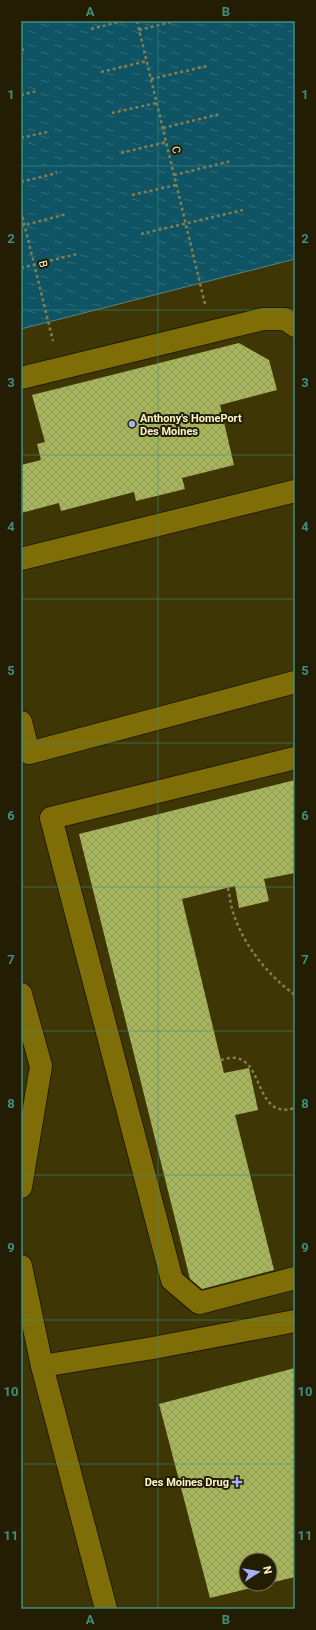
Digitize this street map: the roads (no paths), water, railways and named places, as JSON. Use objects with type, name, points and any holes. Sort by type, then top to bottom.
[{"type":"lane","points":[[21,378],[263,319],[285,319],[295,326]]},
{"type":"lane","points":[[21,559],[295,492]]},
{"type":"lane","points":[[21,722],[29,753],[295,682]]},
{"type":"lane","points":[[295,758],[51,818],[172,1280],[199,1303],[295,1278]]},
{"type":"lane","points":[[21,994],[41,1066],[21,1187]]},
{"type":"lane","points":[[21,1266],[42,1366],[106,1609]]},
{"type":"lane","points":[[42,1366],[153,1348],[295,1321]]},
{"type":"water","points":[[21,21],[295,21],[295,259],[21,329]]},
{"type":"place","name":"Anthony's HomePort Des Moines","points":[[132,424]]},
{"type":"place","name":"Des Moines Drug","points":[[237,1482]]}]
